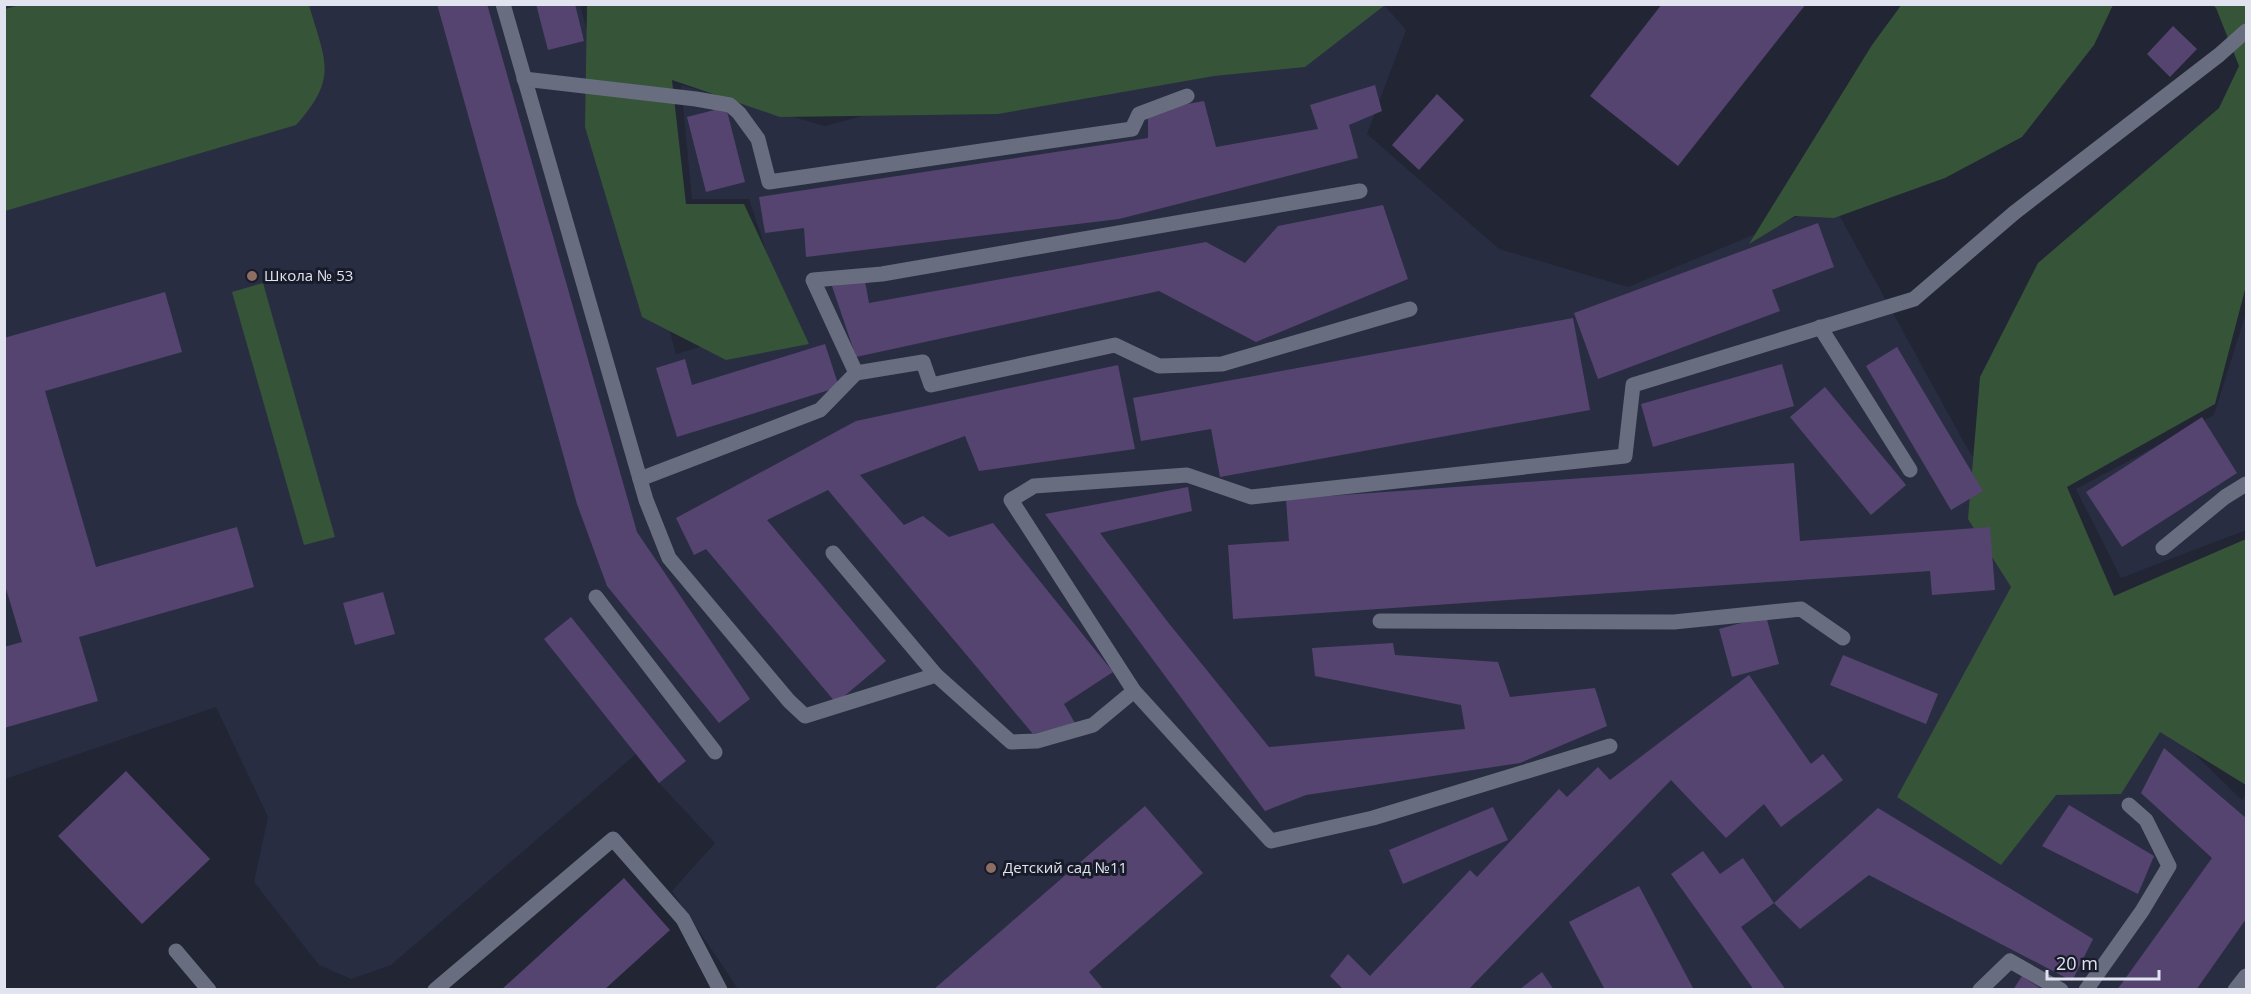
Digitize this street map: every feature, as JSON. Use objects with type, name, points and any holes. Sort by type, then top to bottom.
[{"type":"lane","points":[[503,4],[646,500],[669,558],[789,701],[805,716],[936,675]]},
{"type":"lane","points":[[1610,746],[1373,818],[1272,841],[1134,691],[1011,500],[1034,486],[1187,475],[1251,497],[1625,456],[1633,385],[1914,298],[2014,213],[2247,31]]},
{"type":"lane","points":[[524,79],[730,105],[739,113],[758,139],[769,182],[1132,129],[1139,114],[1187,96]]},
{"type":"lane","points":[[856,373],[813,280],[882,274],[1360,191]]},
{"type":"lane","points":[[640,479],[820,410],[856,373],[923,362],[931,385],[1115,345],[1159,366],[1222,364],[1410,309]]},
{"type":"lane","points":[[1820,327],[1911,471]]},
{"type":"lane","points":[[2163,548],[2225,497],[2247,484]]},
{"type":"lane","points":[[833,553],[936,675],[1011,742],[1037,741],[1093,724],[1134,691]]},
{"type":"lane","points":[[596,597],[715,752]]},
{"type":"lane","points":[[1380,621],[1674,621],[1801,609],[1843,638]]},
{"type":"lane","points":[[2086,990],[2142,911],[2169,866],[2146,820],[2130,805]]},
{"type":"lane","points":[[435,990],[613,839],[683,919],[720,990]]},
{"type":"lane","points":[[176,951],[209,990]]},
{"type":"lane","points":[[1980,990],[2010,961],[2061,990]]},
{"type":"lane","points":[[2235,990],[2247,975]]},
{"type":"shaded area","points":[[4,5],[580,5],[676,354],[789,320],[749,199],[692,199],[681,85],[825,126],[1271,5],[1384,5],[1406,30],[1367,134],[1499,249],[1628,287],[1832,202],[1966,446],[2114,676],[2242,800],[2246,794],[2246,989],[738,989],[672,891],[715,843],[659,783],[636,754],[391,965],[351,979],[319,965],[254,882],[268,817],[216,707],[5,779]]},
{"type":"shaded area","points":[[2246,313],[2246,530],[2121,578],[2076,489],[2214,415]]},
{"type":"green space","points":[[1902,4],[2113,5],[2094,45],[2022,137],[1945,178],[1834,218],[1795,216],[1749,244],[1872,45]]},
{"type":"green space","points":[[20,5],[309,5],[323,55],[325,68],[323,81],[310,108],[296,125],[5,211],[5,9]]},
{"type":"green space","points":[[587,5],[1385,5],[1305,67],[1214,76],[998,114],[780,117],[672,80],[686,204],[744,204],[809,344],[726,360],[642,317],[585,127]]},
{"type":"green space","points":[[2213,5],[2246,5],[2246,286],[2215,404],[2067,487],[2114,596],[2246,539],[2246,785],[2160,732],[2121,794],[2056,795],[2001,865],[1897,797],[2011,587],[1968,519],[1980,377],[2038,263],[2219,108],[2239,66]]},
{"type":"green space","points":[[263,283],[335,537],[304,545],[232,292]]},
{"type":"building","points":[[437,4],[487,4],[637,532],[750,699],[719,723],[607,586],[577,504]]},
{"type":"building","points":[[536,4],[575,4],[584,41],[548,50]]},
{"type":"building","points":[[1662,4],[1806,4],[1678,166],[1590,96]]},
{"type":"building","points":[[2173,26],[2197,49],[2170,77],[2147,54]]},
{"type":"building","points":[[1375,85],[1382,111],[1349,125],[1358,158],[1119,219],[806,257],[804,228],[765,233],[759,197],[1148,138],[1148,111],[1204,101],[1216,147],[1318,129],[1310,105]]},
{"type":"building","points":[[1437,94],[1464,120],[1419,170],[1392,145]]},
{"type":"building","points":[[726,107],[745,182],[706,192],[687,117]]},
{"type":"building","points":[[1383,205],[1408,279],[1256,342],[1159,291],[856,357],[832,286],[865,281],[869,303],[1206,242],[1245,263],[1278,226]]},
{"type":"building","points":[[1818,223],[1834,267],[1772,290],[1780,311],[1598,379],[1574,313]]},
{"type":"building","points":[[165,292],[182,352],[45,391],[96,567],[237,527],[254,587],[79,637],[98,701],[4,728],[4,647],[22,642],[4,582],[4,338]]},
{"type":"building","points":[[1573,318],[1590,410],[1220,477],[1211,429],[1141,441],[1133,398]]},
{"type":"building","points":[[825,344],[839,387],[677,437],[656,368],[685,359],[692,385]]},
{"type":"building","points":[[1897,347],[1983,491],[1951,510],[1866,366]]},
{"type":"building","points":[[1782,364],[1794,406],[1653,447],[1641,404]]},
{"type":"building","points":[[1118,365],[1135,449],[979,471],[965,436],[860,475],[904,525],[923,516],[949,537],[993,523],[1113,672],[1064,704],[1075,723],[1033,734],[828,490],[767,520],[886,661],[836,703],[706,549],[694,555],[676,518],[856,421]]},
{"type":"building","points":[[1825,387],[1906,485],[1871,515],[1790,417]]},
{"type":"building","points":[[2202,417],[2237,473],[2122,547],[2086,492]]},
{"type":"building","points":[[1794,463],[1800,541],[1990,527],[1995,590],[1932,595],[1930,571],[1233,619],[1228,545],[1289,541],[1286,499]]},
{"type":"building","points":[[1188,487],[1192,511],[1100,533],[1167,621],[1269,747],[1465,729],[1461,705],[1315,676],[1312,648],[1393,643],[1395,655],[1498,662],[1510,697],[1595,688],[1607,726],[1520,763],[1306,795],[1265,811],[1045,514]]},
{"type":"building","points":[[383,592],[395,634],[355,645],[343,603]]},
{"type":"building","points":[[1766,616],[1779,664],[1732,677],[1719,629]]},
{"type":"building","points":[[571,617],[686,761],[659,783],[544,639]]},
{"type":"building","points":[[1843,655],[1938,694],[1926,724],[1830,685]]},
{"type":"building","points":[[1749,675],[1811,764],[1823,754],[1843,780],[1781,827],[1764,804],[1726,838],[1671,780],[1468,990],[1344,990],[1330,976],[1348,954],[1370,976],[1470,870],[1477,877],[1559,789],[1567,797],[1598,767],[1610,780]]},
{"type":"building","points":[[2164,748],[2246,818],[2246,919],[2196,990],[2117,990],[2212,858],[2141,793]]},
{"type":"building","points":[[126,771],[210,859],[142,924],[58,836]]},
{"type":"building","points":[[2069,805],[2154,856],[2138,894],[2042,846]]},
{"type":"building","points":[[1145,806],[1203,873],[1089,972],[1104,990],[933,990]]},
{"type":"building","points":[[1493,807],[1508,840],[1403,884],[1389,850]]},
{"type":"building","points":[[1878,808],[2093,939],[2072,981],[1869,875],[1800,929],[1774,903]]},
{"type":"building","points":[[1703,851],[1720,874],[1743,858],[1774,903],[1741,927],[1786,990],[1754,990],[1671,874]]},
{"type":"building","points":[[624,878],[670,930],[604,990],[501,990]]},
{"type":"building","points":[[1639,886],[1694,990],[1605,990],[1569,922]]},
{"type":"building","points":[[1542,972],[1554,990],[1519,990]]},
{"type":"building","points":[[2022,976],[2043,990],[2013,990]]},
{"type":"place","name":"Школа № 53","points":[[252,276]]},
{"type":"place","name":"Детский сад №11","points":[[991,868]]}]
